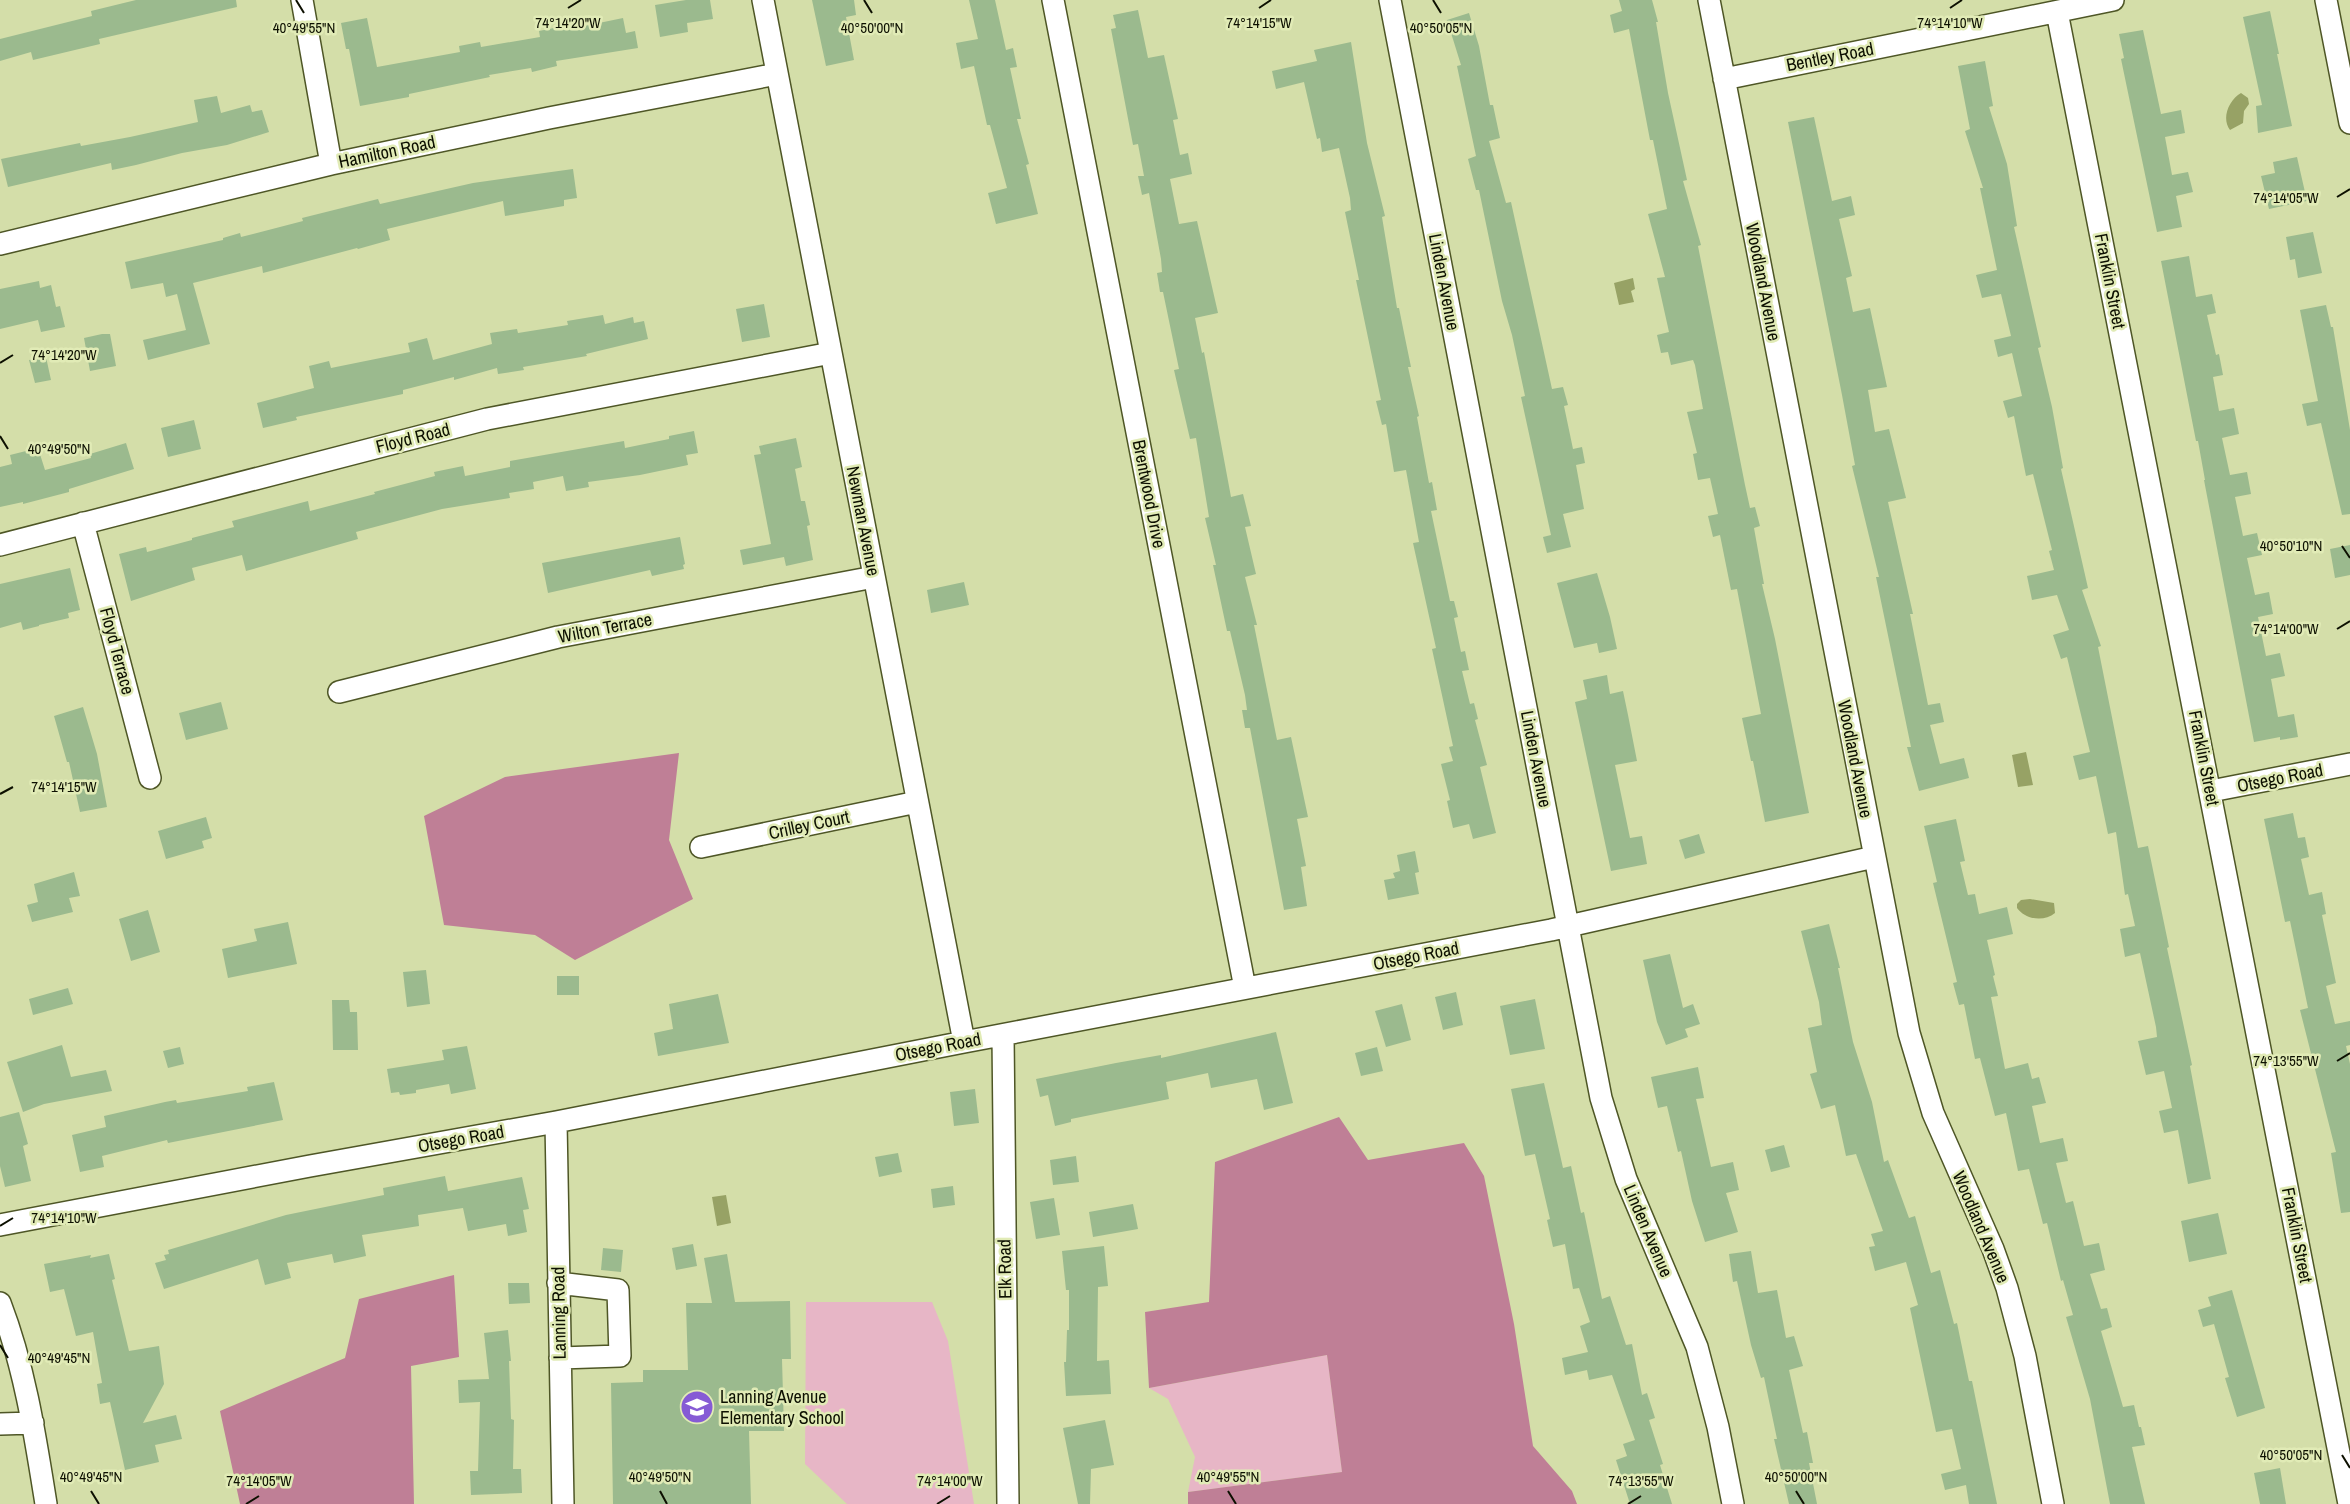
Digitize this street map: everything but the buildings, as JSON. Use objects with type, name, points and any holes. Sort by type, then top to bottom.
[{"type":"street","points":[[302,0],[331,164]]},
{"type":"street","name":"Newman Avenue","points":[[763,0],[964,1042]]},
{"type":"street","name":"Brentwood Drive","points":[[1053,0],[1245,988]]},
{"type":"street","name":"Linden Avenue","points":[[1390,0],[1601,1098],[1612,1139],[1642,1221],[1697,1347],[1718,1427],[1733,1504]]},
{"type":"street","name":"Woodland Avenue","points":[[1709,0],[1909,1033],[1919,1073],[1949,1154],[1993,1249],[2017,1322],[2052,1504]]},
{"type":"street","name":"Bentley Road","points":[[1724,79],[2113,0]]},
{"type":"street","points":[[2326,0],[2350,123]]},
{"type":"street","name":"Franklin Street","points":[[2057,12],[2349,1504]]},
{"type":"street","name":"Hamilton Road","points":[[0,244],[331,164],[549,118],[777,74]]},
{"type":"street","name":"Floyd Road","points":[[0,544],[487,419],[831,353]]},
{"type":"street","name":"Floyd Terrace","points":[[83,523],[150,778]]},
{"type":"street","name":"Wilton Terrace","points":[[339,692],[558,637],[874,577]]},
{"type":"street","name":"Otsego Road","points":[[2211,791],[2350,764]]},
{"type":"street","name":"Crilley Court","points":[[701,847],[917,802]]},
{"type":"street","name":"Otsego Road","points":[[0,1226],[310,1166],[556,1122],[1569,926],[1874,857]]},
{"type":"street","name":"Elk Road","points":[[1003,1035],[1008,1504]]},
{"type":"street","name":"Lanning Road","points":[[556,1122],[563,1504]]},
{"type":"street","points":[[558,1283],[618,1290],[620,1356],[560,1358]]},
{"type":"street","points":[[0,1303],[11,1331],[28,1395],[46,1504]]},
{"type":"street","points":[[0,1424],[33,1423]]},
{"type":"shaded area","points":[[2241,93],[2248,98],[2249,104],[2244,111],[2243,123],[2230,130],[2226,115],[2233,100]]},
{"type":"shaded area","points":[[1633,278],[1635,289],[1631,291],[1634,302],[1619,305],[1614,283]]},
{"type":"shaded area","points":[[2026,752],[2033,785],[2018,787],[2012,755]]},
{"type":"shaded area","points":[[679,753],[669,840],[693,899],[575,960],[535,935],[444,925],[424,816],[505,777]]},
{"type":"shaded area","points":[[2030,899],[2054,903],[2055,913],[2041,919],[2025,915],[2017,908],[2017,904],[2021,900]]},
{"type":"shaded area","points":[[1339,1117],[1368,1160],[1464,1143],[1484,1176],[1514,1324],[1533,1446],[1572,1491],[1577,1504],[1188,1504],[1188,1492],[1342,1472],[1327,1355],[1149,1388],[1145,1312],[1209,1302],[1215,1162]]},
{"type":"shaded area","points":[[726,1195],[731,1223],[717,1226],[712,1197]]},
{"type":"shaded area","points":[[454,1275],[459,1357],[411,1366],[414,1504],[240,1504],[220,1411],[345,1358],[359,1299]]},
{"type":"shaded area","points":[[806,1302],[932,1302],[948,1341],[974,1504],[847,1504],[805,1464]]},
{"type":"shaded area","points":[[1327,1355],[1342,1472],[1188,1492],[1195,1457],[1168,1399],[1149,1388]]},
{"type":"place","name":"Lanning Avenue Elementary School","points":[[697,1407]]}]
